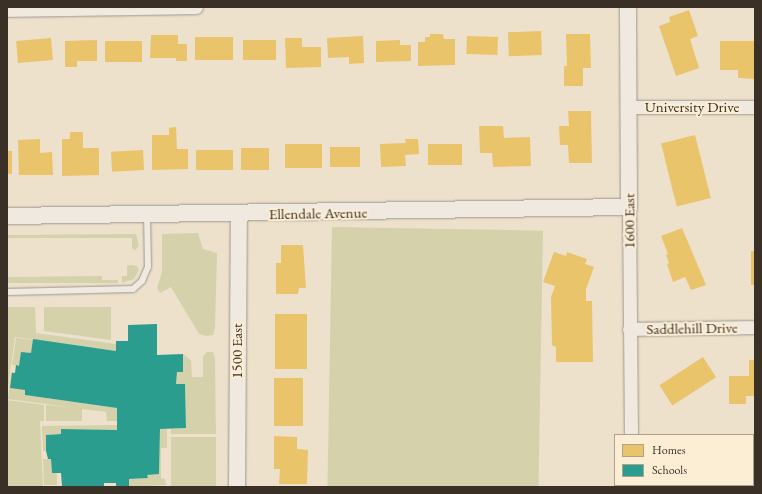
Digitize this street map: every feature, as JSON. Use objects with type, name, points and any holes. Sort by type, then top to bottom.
[{"type":"street","points":[[7,10],[196,7]]},
{"type":"street","name":"1600 East","points":[[628,7],[631,434]]},
{"type":"street","name":"University Drive","points":[[629,107],[755,107]]},
{"type":"street","name":"Ellendale Avenue","points":[[7,216],[239,214],[629,207]]},
{"type":"street","name":"1500 East","points":[[237,487],[239,214]]},
{"type":"street","name":"Saddlehill Drive","points":[[630,329],[755,327]]},
{"type":"lane","points":[[7,292],[133,289],[142,281],[148,267],[147,215]]},
{"type":"shaded area","points":[[332,227],[543,231],[538,487],[327,487]]},
{"type":"shaded area","points":[[198,233],[203,249],[217,253],[215,328],[213,335],[206,336],[199,334],[171,287],[160,293],[157,288],[162,272],[162,234]]},
{"type":"shaded area","points":[[136,234],[139,246],[135,250],[132,248],[132,238],[7,238],[7,235]]},
{"type":"shaded area","points":[[127,266],[137,266],[139,270],[134,279],[122,283],[122,276],[127,276]]},
{"type":"shaded area","points":[[102,276],[102,280],[118,280],[118,283],[7,283],[7,277]]},
{"type":"shaded area","points":[[7,307],[35,307],[36,333],[116,344],[116,351],[15,337],[7,395]]},
{"type":"shaded area","points":[[44,307],[111,307],[111,340],[44,331]]},
{"type":"shaded area","points":[[16,338],[33,340],[31,353],[19,366],[12,365]]},
{"type":"shaded area","points":[[207,352],[213,352],[215,359],[216,434],[171,434],[171,429],[186,428],[185,384],[176,384],[177,372],[183,371],[183,354],[191,360],[192,377],[203,377],[203,356]]},
{"type":"shaded area","points":[[11,372],[15,372],[11,388],[25,390],[25,395],[117,408],[117,421],[107,421],[106,412],[82,409],[82,421],[46,421],[46,405],[68,407],[8,399]]},
{"type":"shaded area","points":[[7,400],[44,405],[44,421],[40,421],[43,487],[7,487]]},
{"type":"shaded area","points":[[117,425],[117,430],[62,429],[61,434],[46,435],[46,451],[43,451],[42,426]]},
{"type":"shaded area","points":[[160,429],[167,429],[167,448],[161,448],[161,478],[165,479],[166,485],[129,487],[129,479],[147,478],[147,475],[159,474]]},
{"type":"shaded area","points":[[171,437],[216,437],[216,487],[171,487]]},
{"type":"shaded area","points":[[43,459],[51,459],[52,473],[57,473],[57,485],[44,485]]},
{"type":"building: Homes","points":[[689,10],[698,36],[690,39],[699,68],[676,76],[659,26],[670,22],[669,17]]},
{"type":"building: Homes","points":[[541,31],[542,55],[509,56],[508,32]]},
{"type":"building: Homes","points":[[430,34],[443,34],[444,39],[455,39],[455,65],[418,66],[418,42],[425,42],[425,37],[430,37]]},
{"type":"building: Homes","points":[[566,34],[590,34],[591,68],[583,68],[583,86],[564,86],[564,66],[567,66]]},
{"type":"building: Homes","points":[[151,35],[178,35],[178,44],[187,44],[187,61],[176,61],[176,58],[150,58]]},
{"type":"building: Homes","points":[[363,36],[364,63],[349,64],[349,57],[328,58],[327,38]]},
{"type":"building: Homes","points":[[467,36],[498,37],[497,55],[466,54]]},
{"type":"building: Homes","points":[[195,37],[233,37],[233,60],[195,60]]},
{"type":"building: Homes","points":[[51,38],[53,60],[18,63],[16,41]]},
{"type":"building: Homes","points":[[285,38],[302,38],[302,47],[321,47],[321,67],[286,68]]},
{"type":"building: Homes","points":[[97,40],[97,61],[77,61],[77,67],[65,67],[65,41]]},
{"type":"building: Homes","points":[[243,40],[276,40],[276,60],[243,60]]},
{"type":"building: Homes","points":[[400,40],[400,45],[411,45],[411,61],[376,62],[376,41]]},
{"type":"building: Homes","points":[[105,41],[142,41],[142,62],[105,62]]},
{"type":"building: Homes","points":[[720,41],[755,41],[755,79],[738,78],[738,70],[720,70]]},
{"type":"building: Homes","points":[[568,111],[591,111],[592,163],[569,163],[568,145],[560,145],[559,126],[569,126]]},
{"type":"building: Homes","points":[[479,126],[503,126],[504,138],[530,137],[531,166],[493,167],[492,153],[480,153]]},
{"type":"building: Homes","points":[[176,127],[177,149],[188,149],[188,169],[152,170],[152,135],[169,135],[169,128]]},
{"type":"building: Homes","points":[[70,132],[83,132],[83,148],[99,148],[99,175],[62,176],[62,139],[70,139]]},
{"type":"building: Homes","points":[[695,135],[711,198],[677,207],[661,143]]},
{"type":"building: Homes","points":[[40,139],[40,153],[52,152],[53,175],[19,175],[18,140]]},
{"type":"building: Homes","points":[[405,139],[418,139],[419,154],[405,155],[406,166],[381,167],[380,144],[406,143]]},
{"type":"building: Homes","points":[[285,144],[322,144],[322,168],[285,168]]},
{"type":"building: Homes","points":[[428,144],[462,144],[462,165],[428,165]]},
{"type":"building: Homes","points":[[330,147],[360,147],[360,167],[330,167]]},
{"type":"building: Homes","points":[[241,148],[269,148],[269,170],[241,170]]},
{"type":"building: Homes","points":[[143,150],[144,170],[112,172],[111,152]]},
{"type":"building: Homes","points":[[196,150],[233,150],[233,170],[196,170]]},
{"type":"building: Homes","points":[[7,151],[12,151],[12,174],[7,174]]},
{"type":"building: Homes","points":[[682,228],[706,285],[691,290],[685,277],[673,282],[667,264],[669,263],[666,255],[668,254],[661,236]]},
{"type":"building: Homes","points":[[281,245],[303,245],[306,288],[299,288],[298,294],[276,294],[276,263],[281,263]]},
{"type":"building: Homes","points":[[751,251],[755,251],[755,285],[751,285]]},
{"type":"building: Homes","points":[[554,252],[566,256],[567,252],[587,259],[585,264],[594,267],[586,289],[586,301],[592,301],[593,362],[556,362],[556,347],[552,345],[551,297],[555,286],[543,282]]},
{"type":"building: Homes","points":[[275,314],[307,314],[307,369],[275,369]]},
{"type":"building: Homes","points":[[703,357],[716,377],[672,405],[659,385]]},
{"type":"building: Homes","points":[[749,360],[755,360],[755,396],[746,396],[746,404],[729,404],[729,376],[749,376]]},
{"type":"building: Homes","points":[[274,378],[303,378],[303,426],[274,426]]},
{"type":"building: Homes","points":[[274,436],[297,437],[297,449],[308,450],[307,484],[279,484],[280,469],[274,469]]},
{"type":"building: Homes","points":[[754,477],[755,487],[738,487],[754,486]]},
{"type":"building: Homes","points":[[660,486],[685,486],[660,487]]},
{"type":"building: Schools","points":[[157,324],[157,355],[183,354],[183,372],[177,372],[176,384],[185,384],[186,428],[160,429],[159,474],[147,475],[148,478],[129,479],[129,487],[116,487],[116,483],[104,483],[104,486],[62,486],[61,473],[52,473],[51,459],[48,459],[46,451],[46,435],[61,434],[61,429],[117,430],[117,408],[25,395],[25,390],[10,388],[12,373],[15,373],[16,365],[19,366],[21,352],[31,353],[33,339],[116,351],[116,341],[128,341],[128,325]]}]
